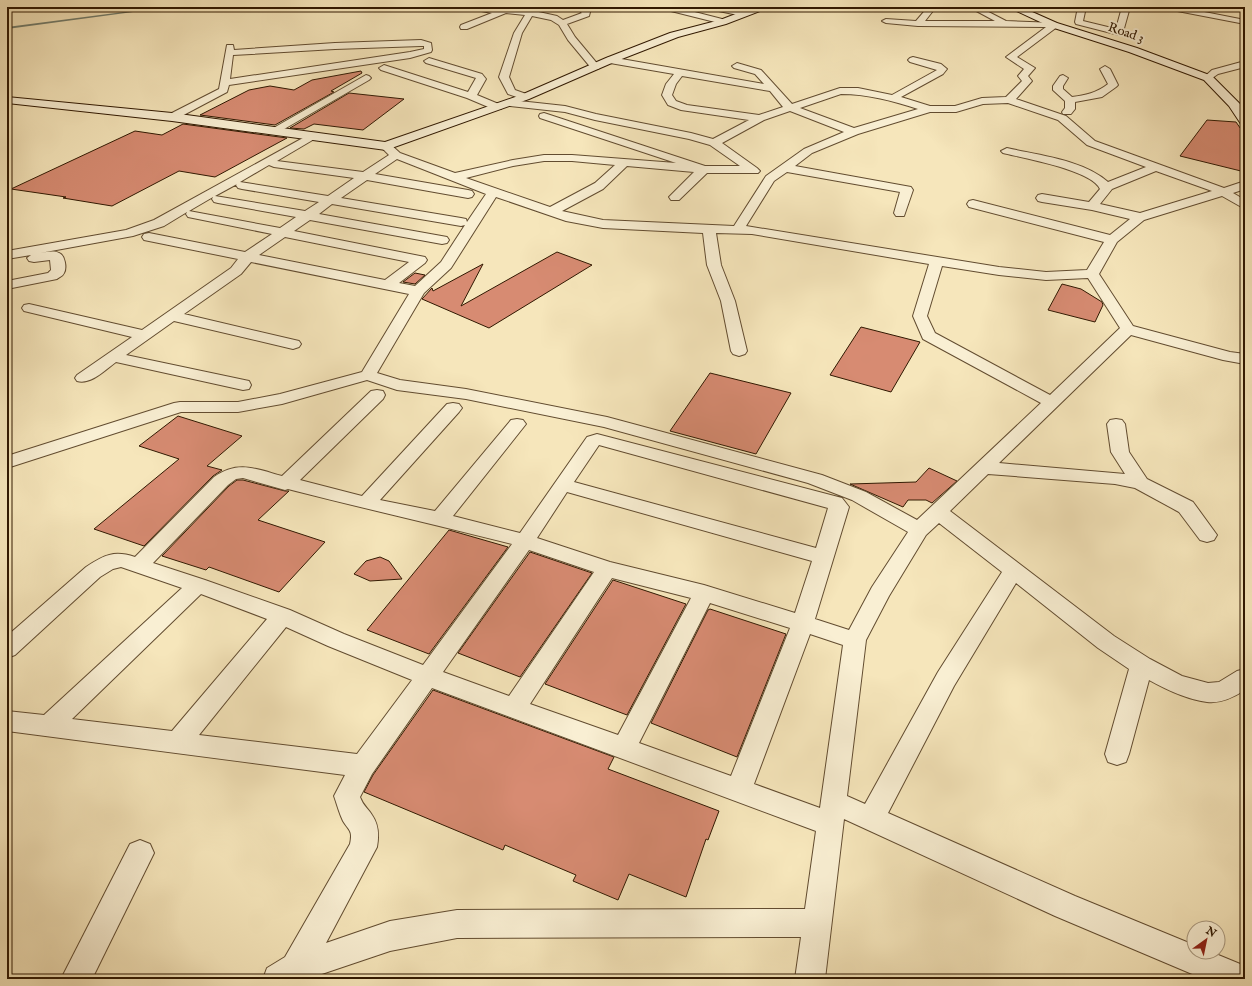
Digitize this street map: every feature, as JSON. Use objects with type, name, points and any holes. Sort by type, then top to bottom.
[{"type":"main road","points":[[1237,7],[1245,8]]},
{"type":"street","points":[[474,7],[501,13]]},
{"type":"street","points":[[562,23],[586,14],[586,12],[579,7]]},
{"type":"street","points":[[666,7],[722,22]]},
{"type":"street","points":[[712,7],[743,14]]},
{"type":"street","points":[[83,378],[236,271],[248,256],[364,176],[391,150],[674,35],[722,22],[762,7]]},
{"type":"street","points":[[918,24],[932,7]]},
{"type":"street","points":[[972,7],[1003,23]]},
{"type":"street","name":"Road 3","points":[[1013,7],[1054,25],[1133,50],[1208,78],[1234,104],[1245,121]]},
{"type":"street","points":[[1082,7],[1078,22],[1119,32],[1126,7]]},
{"type":"street","points":[[1166,7],[1245,22]]},
{"type":"street","points":[[524,97],[511,92],[504,77],[518,33],[531,10]]},
{"type":"street","points":[[464,27],[501,13],[531,10],[554,18],[562,23],[571,38],[595,67]]},
{"type":"street","points":[[886,21],[918,24],[1003,23],[1054,25]]},
{"type":"street","points":[[1009,100],[1027,81],[1023,76],[1030,68],[1011,57],[1054,25]]},
{"type":"street","points":[[172,117],[224,90],[229,50],[428,45],[428,50],[424,52],[226,83]]},
{"type":"street","points":[[347,46],[354,63]]},
{"type":"street","points":[[610,60],[774,89]]},
{"type":"street","points":[[893,98],[940,72],[942,69],[938,66],[913,60]]},
{"type":"street","points":[[429,61],[479,76],[481,80],[471,96]]},
{"type":"street","points":[[1208,78],[1216,72],[1245,64]]},
{"type":"street","points":[[738,66],[758,72],[790,108],[854,132]]},
{"type":"street","points":[[384,68],[471,96],[498,107]]},
{"type":"street","points":[[1063,78],[1058,86],[1058,90],[1070,100],[1094,97],[1107,91],[1113,85],[1105,69]]},
{"type":"street","points":[[680,72],[671,84],[667,95],[672,103],[685,108],[760,118]]},
{"type":"street","points":[[275,130],[366,78]]},
{"type":"street","points":[[714,143],[760,118],[840,91],[850,90],[893,98],[929,109],[956,109],[982,101],[1009,100],[1062,118],[1091,143],[1222,191],[1245,205]]},
{"type":"street","points":[[7,100],[172,117],[275,130],[391,150],[493,192],[571,218],[604,224],[760,231],[998,271],[1046,276],[1092,274]]},
{"type":"street","points":[[1062,118],[1070,109],[1070,100]]},
{"type":"street","points":[[510,102],[565,109],[691,136],[714,143],[752,170],[770,179]]},
{"type":"street","points":[[738,229],[770,179],[808,151],[854,132],[929,109]]},
{"type":"street","points":[[544,116],[704,169]]},
{"type":"street","points":[[7,256],[148,228],[169,218],[312,136]]},
{"type":"street","points":[[1007,151],[1072,168],[1101,180],[1106,186]]},
{"type":"street","points":[[455,177],[513,162],[544,158],[572,158],[704,169],[752,170]]},
{"type":"street","points":[[552,211],[599,186],[624,163]]},
{"type":"street","points":[[274,164],[364,176],[468,194]]},
{"type":"street","points":[[1106,186],[1156,167]]},
{"type":"street","points":[[785,168],[907,190],[900,214]]},
{"type":"street","points":[[675,197],[704,169]]},
{"type":"street","points":[[242,185],[461,222]]},
{"type":"street","points":[[1092,274],[1112,240],[1140,217],[1245,185]]},
{"type":"street","points":[[1092,206],[1106,190],[1106,186]]},
{"type":"street","points":[[368,375],[418,290],[446,265],[474,224],[493,192]]},
{"type":"street","points":[[1042,198],[1092,206],[1140,217]]},
{"type":"street","points":[[218,199],[442,240]]},
{"type":"street","points":[[973,204],[1112,240]]},
{"type":"street","points":[[192,214],[420,260],[388,284]]},
{"type":"street","points":[[709,229],[714,265],[728,301],[739,351]]},
{"type":"street","points":[[149,237],[418,290]]},
{"type":"street","points":[[7,264],[54,255],[57,257],[58,272],[52,276],[7,285]]},
{"type":"street","points":[[937,261],[920,316],[928,336],[1051,402]]},
{"type":"street","points":[[1092,274],[1128,329],[1229,357],[1244,359]]},
{"type":"street","points":[[29,308],[145,335]]},
{"type":"street","points":[[172,316],[293,344]]},
{"type":"street","points":[[810,979],[855,640],[880,593],[919,530],[1128,329]]},
{"type":"street","points":[[114,357],[243,385]]},
{"type":"street","points":[[7,462],[180,407],[238,407],[282,399],[368,375],[397,385],[466,394],[607,422],[815,479],[859,496],[919,530]]},
{"type":"street","points":[[285,484],[377,395]]},
{"type":"street","points":[[366,503],[453,408]]},
{"type":"street","points":[[440,519],[517,424]]},
{"type":"street","points":[[1116,424],[1120,452],[1140,483]]},
{"type":"street","points":[[287,974],[363,847],[365,837],[363,824],[352,813],[347,796],[363,766],[525,541],[562,485],[593,442],[597,439],[830,501],[835,503],[838,507],[803,623],[739,789]]},
{"type":"street","points":[[984,468],[1115,478],[1140,483],[1186,507],[1207,535]]},
{"type":"street","points":[[139,565],[221,481],[232,474],[243,472],[285,484],[440,519],[525,541],[607,569],[704,593],[855,640]]},
{"type":"street","points":[[562,485],[824,557]]},
{"type":"street","points":[[938,512],[1106,642],[1142,665],[1175,683],[1208,693],[1224,691],[1245,678]]},
{"type":"street","points":[[7,650],[93,572],[107,563],[121,560],[198,585],[282,616],[336,640],[427,676],[739,789],[833,813],[871,819],[1065,906],[1240,979]]},
{"type":"street","points":[[514,708],[607,569]]},
{"type":"street","points":[[871,819],[946,679],[1013,571]]},
{"type":"street","points":[[49,726],[198,585]]},
{"type":"street","points":[[624,748],[704,593]]},
{"type":"street","points":[[178,742],[282,616]]},
{"type":"street","points":[[1117,754],[1142,665]]},
{"type":"street","points":[[7,721],[363,766]]},
{"type":"street","points":[[76,979],[140,853]]},
{"type":"street","points":[[287,974],[390,936],[457,924],[817,923]]},
{"type":"building","points":[[361,71],[362,73],[331,91],[334,92],[275,125],[200,115],[249,90],[270,86],[294,90],[312,80]]},
{"type":"building","points":[[349,93],[404,99],[363,130],[314,124],[304,129],[290,128]]},
{"type":"building","points":[[1207,120],[1236,122],[1245,135],[1245,172],[1180,156]]},
{"type":"building","points":[[183,124],[287,138],[215,177],[179,171],[112,206],[63,198],[66,197],[11,189],[135,131],[162,135]]},
{"type":"building","points":[[557,252],[592,265],[489,328],[422,299],[432,288],[433,291],[483,264],[461,306]]},
{"type":"building","points":[[415,273],[425,275],[415,284],[403,282]]},
{"type":"building","points":[[1062,284],[1081,289],[1102,302],[1103,305],[1095,322],[1048,310]]},
{"type":"building","points":[[861,327],[920,342],[891,392],[830,375]]},
{"type":"building","points":[[710,373],[791,393],[756,454],[670,431]]},
{"type":"building","points":[[178,416],[242,436],[207,466],[222,470],[213,476],[144,546],[94,529],[179,459],[139,446]]},
{"type":"building","points":[[929,468],[957,481],[932,503],[926,500],[908,500],[903,507],[850,484],[916,482]]},
{"type":"building","points":[[237,480],[243,480],[289,491],[258,520],[325,542],[279,592],[209,567],[206,570],[162,556],[229,486]]},
{"type":"building","points":[[449,530],[508,547],[429,654],[367,630]]},
{"type":"building","points":[[530,552],[592,573],[520,677],[458,653]]},
{"type":"building","points":[[380,557],[389,561],[402,579],[370,581],[354,574],[366,561]]},
{"type":"building","points":[[613,580],[686,604],[627,715],[545,684]]},
{"type":"building","points":[[710,609],[786,634],[737,757],[651,723],[708,610]]},
{"type":"building","points":[[433,690],[614,757],[608,769],[719,811],[708,840],[706,839],[686,897],[629,874],[618,900],[573,881],[576,875],[505,845],[503,850],[364,792],[373,775]]},
{"type":"waterway","points":[[7,28],[169,7]]}]
